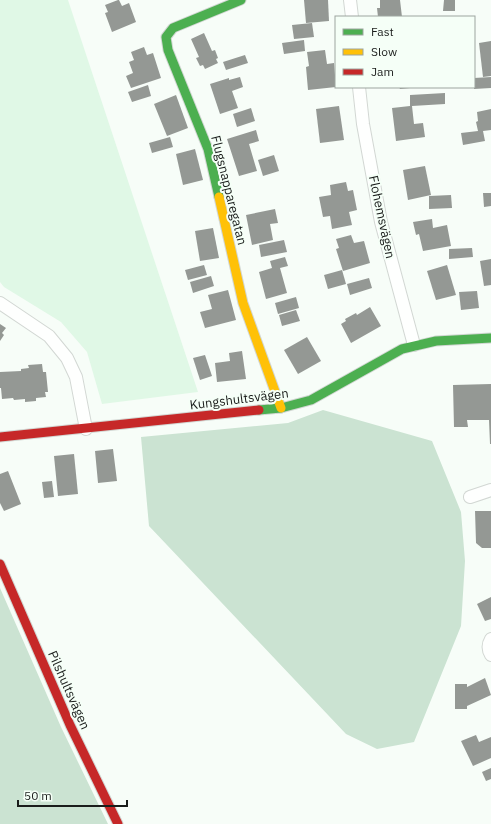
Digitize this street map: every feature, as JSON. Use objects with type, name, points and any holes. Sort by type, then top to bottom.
[{"type":"street","name":"Flugsnapparegatan","points":[[241,0],[173,28],[166,37],[168,50],[208,148],[243,304],[281,408]]},
{"type":"street","points":[[350,0],[352,16]]},
{"type":"street","name":"Flohemsvägen","points":[[359,88],[363,124],[381,222],[414,345]]},
{"type":"street","points":[[0,303],[49,336],[67,358],[76,377],[86,429]]},
{"type":"street","name":"Kungshultsvägen","points":[[0,437],[281,408],[311,400],[392,354],[414,345],[458,338],[491,338]]},
{"type":"street","points":[[470,497],[491,490]]},
{"type":"street","name":"Pilshultsvägen","points":[[0,564],[70,724],[118,824]]},
{"type":"street","points":[[491,639],[489,643],[489,652],[491,655]]},
{"type":"green space","points":[[0,0],[68,0],[198,392],[102,404],[87,352],[61,322],[4,287],[0,282]]},
{"type":"green space","points":[[323,410],[432,441],[461,512],[465,561],[461,626],[414,742],[377,749],[346,734],[149,526],[141,437],[288,423]]},
{"type":"green space","points":[[0,588],[61,727],[108,824],[0,824]]},
{"type":"building","points":[[118,0],[122,6],[129,3],[136,22],[112,32],[105,13],[108,12],[105,5]]},
{"type":"building","points":[[304,0],[328,0],[329,21],[306,23]]},
{"type":"building","points":[[380,0],[400,0],[402,16],[378,16],[377,8],[380,8]]},
{"type":"building","points":[[444,0],[455,0],[455,11],[443,11]]},
{"type":"building","points":[[312,23],[314,37],[294,39],[292,25]]},
{"type":"building","points":[[204,33],[212,51],[215,50],[218,58],[216,59],[218,63],[205,69],[203,65],[200,66],[196,58],[199,57],[191,39]]},
{"type":"building","points":[[304,40],[305,51],[284,54],[282,43]]},
{"type":"building","points":[[491,41],[491,76],[483,77],[479,43]]},
{"type":"building","points":[[144,47],[147,55],[153,53],[161,78],[131,88],[126,76],[133,73],[129,62],[134,60],[131,52]]},
{"type":"building","points":[[325,50],[327,64],[334,63],[335,87],[308,90],[306,67],[309,66],[307,52]]},
{"type":"building","points":[[245,55],[248,63],[226,70],[223,62]]},
{"type":"building","points":[[240,77],[243,87],[232,91],[238,108],[220,114],[210,84],[229,78],[229,80]]},
{"type":"building","points":[[491,77],[491,88],[474,89],[475,78]]},
{"type":"building","points":[[148,85],[151,96],[132,102],[128,92]]},
{"type":"building","points":[[445,93],[445,104],[412,106],[414,124],[423,123],[425,137],[396,141],[392,108],[410,106],[410,95]]},
{"type":"building","points":[[176,95],[188,128],[167,136],[154,104]]},
{"type":"building","points":[[339,106],[344,140],[320,143],[316,109]]},
{"type":"building","points":[[251,108],[255,121],[237,127],[233,114]]},
{"type":"building","points":[[491,109],[491,130],[483,131],[485,141],[463,145],[461,133],[478,131],[476,122],[478,121],[477,112]]},
{"type":"building","points":[[256,130],[259,141],[249,144],[257,171],[239,176],[227,139]]},
{"type":"building","points":[[170,137],[173,147],[152,153],[149,143]]},
{"type":"building","points":[[195,149],[203,180],[183,185],[176,154]]},
{"type":"building","points":[[274,155],[279,171],[263,176],[258,160]]},
{"type":"building","points":[[425,166],[431,195],[408,200],[403,170]]},
{"type":"building","points":[[346,182],[348,191],[353,190],[357,210],[349,212],[352,225],[332,229],[330,216],[323,217],[319,197],[331,195],[330,185]]},
{"type":"building","points":[[483,193],[491,193],[491,206],[484,207]]},
{"type":"building","points":[[451,195],[452,208],[429,209],[429,196]]},
{"type":"building","points":[[275,209],[278,223],[270,224],[273,240],[252,245],[246,215]]},
{"type":"building","points":[[432,219],[433,228],[447,225],[451,246],[423,251],[419,234],[416,235],[413,222]]},
{"type":"building","points":[[213,228],[219,258],[200,261],[195,231]]},
{"type":"building","points":[[351,235],[354,243],[364,241],[370,263],[343,271],[336,249],[339,248],[336,239]]},
{"type":"building","points":[[284,240],[287,252],[261,257],[259,245]]},
{"type":"building","points":[[472,248],[473,257],[449,259],[449,249]]},
{"type":"building","points":[[285,257],[288,266],[280,268],[287,293],[266,299],[259,272],[272,268],[270,261]]},
{"type":"building","points":[[491,259],[491,285],[484,286],[480,261]]},
{"type":"building","points":[[204,265],[207,275],[188,280],[185,270]]},
{"type":"building","points":[[447,265],[456,295],[436,300],[427,271]]},
{"type":"building","points":[[342,270],[346,284],[328,289],[324,275]]},
{"type":"building","points":[[211,276],[214,286],[193,293],[190,282]]},
{"type":"building","points":[[369,278],[372,288],[350,295],[347,284]]},
{"type":"building","points":[[228,290],[236,320],[205,328],[200,312],[212,309],[208,295]]},
{"type":"building","points":[[477,291],[479,308],[461,310],[459,292]]},
{"type":"building","points":[[296,297],[299,308],[278,314],[275,303]]},
{"type":"building","points":[[370,307],[381,326],[351,343],[341,324],[346,321],[345,319],[356,313],[357,315]]},
{"type":"building","points":[[296,310],[300,321],[282,326],[279,315]]},
{"type":"building","points":[[0,324],[6,328],[2,333],[4,335],[0,341]]},
{"type":"building","points":[[307,337],[321,361],[298,374],[284,350]]},
{"type":"building","points":[[242,351],[246,379],[217,382],[215,363],[230,361],[229,353]]},
{"type":"building","points":[[205,355],[212,376],[200,380],[193,358]]},
{"type":"building","points":[[42,364],[43,372],[46,372],[48,392],[45,392],[46,397],[36,398],[36,401],[25,402],[25,399],[2,399],[0,372],[21,371],[21,369],[29,368],[28,365]]},
{"type":"building","points":[[491,384],[490,444],[489,420],[467,420],[468,427],[454,427],[453,385]]},
{"type":"building","points":[[113,449],[117,481],[98,483],[95,451]]},
{"type":"building","points":[[74,454],[78,494],[58,496],[54,456]]},
{"type":"building","points":[[8,471],[21,504],[4,511],[0,503],[0,474]]},
{"type":"building","points":[[52,481],[54,497],[44,498],[42,482]]},
{"type":"building","points":[[475,511],[491,511],[491,548],[482,548],[476,543]]},
{"type":"building","points":[[491,597],[491,619],[485,621],[477,604]]},
{"type":"building","points":[[485,678],[491,695],[467,706],[467,709],[455,709],[455,684],[467,684],[467,687]]},
{"type":"building","points":[[476,735],[479,742],[491,737],[491,758],[473,766],[461,741]]},
{"type":"building","points":[[491,768],[491,779],[486,781],[482,772]]},
{"type":"traffic: fast","points":[[219,197],[208,149],[168,50],[166,37],[173,28],[241,0]]},
{"type":"traffic: fast","points":[[259,410],[281,408],[311,400],[402,349],[436,341],[491,338]]},
{"type":"traffic: slow","points":[[219,197],[243,303],[281,408]]},
{"type":"traffic: jam","points":[[0,437],[259,410]]},
{"type":"traffic: jam","points":[[0,564],[70,725],[118,824]]}]
